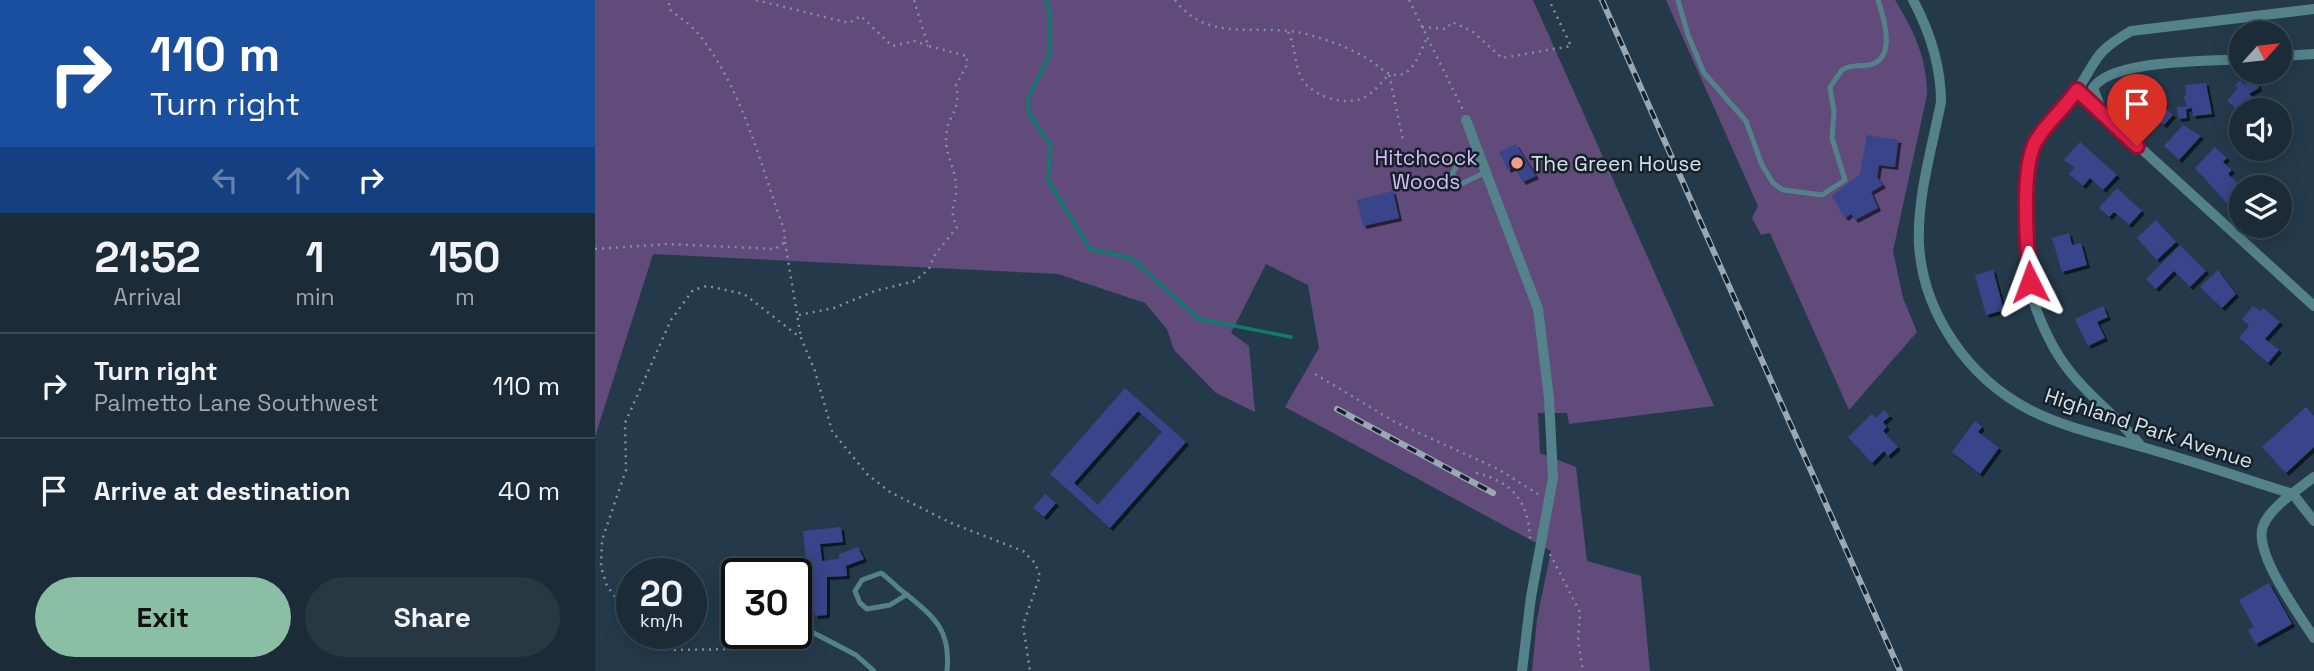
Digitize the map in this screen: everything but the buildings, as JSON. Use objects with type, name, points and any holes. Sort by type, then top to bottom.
[{"type":"street","name":"Highland Park Avenue","points":[[1913,0],[1935,53],[1941,85],[1941,102],[1919,225],[1921,263],[1934,310],[1952,340],[1977,370],[2028,409],[2075,429],[2142,446],[2293,494]]},
{"type":"street","points":[[2142,446],[2126,427],[2088,394],[2064,365],[2039,316],[2030,282],[2027,165],[2035,142],[2077,90],[2096,56],[2106,45],[2131,31],[2314,9]]},
{"type":"street","points":[[2293,55],[2314,54]]},
{"type":"street","points":[[2112,123],[2097,102],[2093,88],[2098,80],[2151,64],[2229,61]]},
{"type":"street","points":[[2077,90],[2314,306]]},
{"type":"street","points":[[1467,120],[1538,309],[1549,398],[1553,478],[1531,597],[1522,671]]},
{"type":"street","points":[[2314,477],[2263,525],[2261,541],[2277,579],[2314,638]]},
{"type":"street","points":[[2293,494],[2314,521]]},
{"type":"lane","points":[[1678,0],[1688,35],[1704,72],[1746,121],[1766,174],[1783,190],[1822,195],[1845,180],[1832,138],[1834,112],[1830,87],[1842,70],[1876,63],[1885,52],[1886,33],[1878,0]]},
{"type":"lane","points":[[1480,158],[1467,157],[1457,164],[1451,174],[1461,184],[1486,172]]},
{"type":"lane","points":[[906,595],[890,605],[867,609],[860,603],[855,591],[862,580],[881,573],[938,621],[946,642],[947,671]]},
{"type":"lane","points":[[812,632],[856,655],[874,671]]},
{"type":"path","points":[[669,0],[669,9],[700,36],[726,80],[754,145],[784,230],[801,338],[815,371],[832,431],[867,474],[890,492],[974,534],[1023,551],[1035,563],[1040,576],[1023,625],[1030,671]]},
{"type":"path","points":[[756,0],[849,23],[861,16],[893,46],[915,41],[967,56],[967,65],[956,85],[960,104],[946,135],[948,157],[957,187],[951,214],[957,227],[934,256],[929,269],[915,281],[875,291],[834,308],[799,315]]},
{"type":"path","points":[[915,0],[927,46]]},
{"type":"path","points":[[1175,0],[1180,8],[1210,27],[1236,32],[1303,33],[1341,45],[1389,74],[1401,76],[1409,71],[1427,38]]},
{"type":"path","points":[[1409,0],[1456,90],[1467,120]]},
{"type":"path","points":[[1422,27],[1446,29],[1452,22],[1472,31],[1502,58],[1571,46],[1549,0]]},
{"type":"path","points":[[1288,32],[1294,45],[1298,71],[1312,91],[1339,100],[1354,100],[1364,97],[1389,74]]},
{"type":"path","points":[[1389,74],[1403,140]]},
{"type":"path","points":[[595,250],[668,244],[775,249],[785,242]]},
{"type":"path","points":[[616,598],[607,586],[601,567],[602,540],[626,470],[625,423],[676,311],[693,290],[707,286],[744,293],[801,338]]},
{"type":"path","points":[[1315,374],[1395,422],[1498,470],[1550,501]]},
{"type":"path","points":[[1476,473],[1496,477],[1518,499],[1528,518],[1530,545]]},
{"type":"path","points":[[1548,552],[1580,612],[1578,641],[1583,671]]},
{"type":"path","points":[[671,649],[768,649]]},
{"type":"green space","name":"Hitchcock Woods","points":[[595,0],[1533,0],[1714,406],[1569,424],[1567,413],[1538,413],[1540,453],[1576,467],[1587,561],[1641,576],[1650,671],[1532,671],[1537,619],[1551,551],[1285,407],[1319,348],[1308,285],[1266,264],[1231,333],[1249,346],[1255,412],[1216,393],[1174,350],[1167,329],[1145,303],[1058,274],[653,254],[595,437]]},
{"type":"green space","points":[[1666,0],[1895,0],[1913,34],[1925,69],[1927,95],[1893,251],[1903,298],[1917,332],[1849,410],[1770,233],[1761,235],[1752,218],[1758,206]]},
{"type":"waterway","points":[[1046,0],[1050,12],[1050,54],[1028,98],[1029,114],[1051,145],[1048,180],[1090,249],[1131,258],[1199,319],[1291,337]]},
{"type":"railway","points":[[1602,0],[1900,671]]},
{"type":"railway","points":[[1337,409],[1493,493]]},
{"type":"place","name":"The Green House","points":[[1517,163]]},
{"type":"route","points":[[2030,282],[2027,165],[2035,142],[2044,130],[2077,90],[2137,146]]}]
